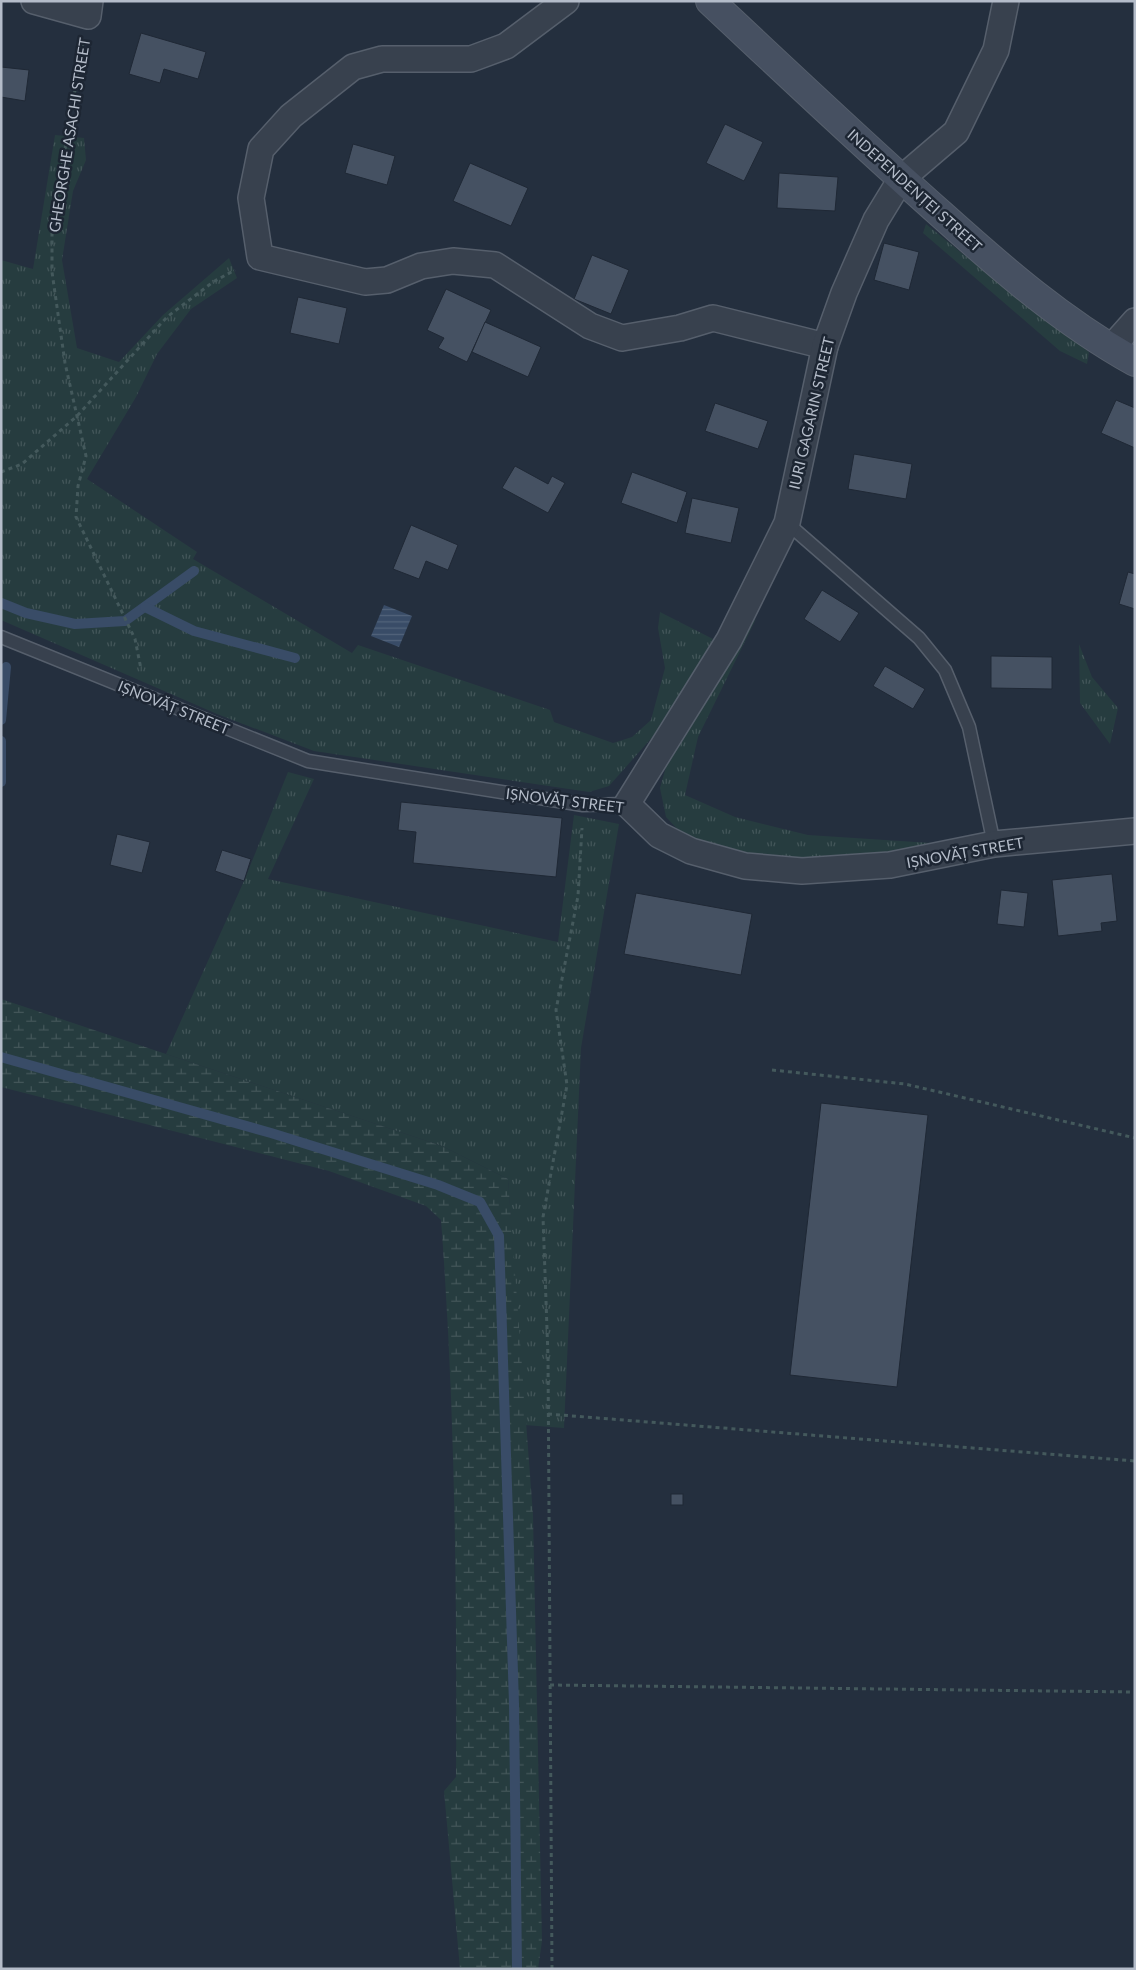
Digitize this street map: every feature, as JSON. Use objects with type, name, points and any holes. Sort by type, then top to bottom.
[{"type":"main road","name":"INDEPENDENȚEI STREET","points":[[710,1],[901,179],[1021,285],[1111,348],[1135,362]]},
{"type":"street","points":[[34,1],[89,8]]},
{"type":"street","points":[[566,1],[506,46],[471,59],[382,59],[353,67],[291,116],[261,149],[251,198],[260,257],[366,282],[387,280],[421,266],[454,261],[495,265],[590,326],[622,338],[680,328],[713,318],[825,346]]},
{"type":"street","name":"IURI GAGARIN STREET","points":[[627,804],[729,640],[787,523],[825,346],[844,293],[876,220],[901,179],[956,132],[996,50],[1006,1]]},
{"type":"street","points":[[1111,348],[1135,321]]},
{"type":"street","name":"IȘNOVĂȚ STREET","points":[[627,804],[659,835],[691,851],[745,866],[802,872],[890,865],[994,844],[1135,831]]},
{"type":"lane","points":[[787,523],[919,638],[945,670],[969,727],[994,844]]},
{"type":"lane","name":"IȘNOVĂȚ STREET","points":[[1,637],[308,761],[583,805],[627,804]]},
{"type":"path","name":"GHEORGHE ASACHI STREET","points":[[89,8],[52,226],[52,272],[65,363],[86,456],[78,486],[76,517],[135,639]]},
{"type":"path","points":[[1,472],[22,464],[77,416],[167,317],[213,282],[260,257]]},
{"type":"path","points":[[552,1969],[548,1414],[542,1217],[566,1085],[556,1010],[578,896],[583,805]]},
{"type":"path","points":[[772,1070],[904,1084],[1135,1138]]},
{"type":"path","points":[[548,1414],[1135,1461]]},
{"type":"path","points":[[550,1685],[1135,1692]]},
{"type":"green space","points":[[55,135],[84,138],[86,160],[73,191],[62,260],[77,348],[119,362],[163,315],[229,258],[237,278],[191,309],[157,354],[136,397],[87,479],[197,552],[193,559],[352,653],[358,645],[550,710],[554,722],[613,743],[632,737],[651,720],[665,668],[658,628],[660,612],[713,639],[664,724],[609,786],[589,792],[314,751],[217,714],[1,620],[1,260],[33,269]]},
{"type":"green space","points":[[926,224],[1038,315],[1089,352],[1087,364],[1060,351],[923,233]]},
{"type":"green space","points":[[756,619],[698,737],[685,795],[735,817],[808,835],[947,844],[941,849],[823,864],[759,859],[682,834],[666,817],[660,788],[668,760],[748,627]]},
{"type":"green space","points":[[1079,644],[1092,677],[1118,708],[1110,744],[1080,703]]},
{"type":"green space","points":[[288,772],[314,779],[268,879],[558,942],[574,815],[619,824],[581,1048],[564,1428],[524,1425],[508,1179],[442,1146],[166,1054],[244,881]]},
{"type":"green space","points":[[1,999],[442,1146],[508,1179],[533,1515],[542,1941],[538,1969],[460,1969],[444,1791],[456,1777],[456,1638],[452,1428],[441,1220],[426,1206],[329,1171],[1,1087]]},
{"type":"water","points":[[384,605],[412,616],[399,647],[371,636]]},
{"type":"building","points":[[141,33],[206,52],[198,79],[164,69],[160,83],[129,74]]},
{"type":"building","points":[[1,67],[29,70],[25,101],[1,97]]},
{"type":"building","points":[[725,124],[763,142],[744,181],[706,163]]},
{"type":"building","points":[[353,144],[395,156],[387,185],[345,173]]},
{"type":"building","points":[[470,163],[528,188],[511,226],[453,201]]},
{"type":"building","points":[[779,173],[838,177],[835,211],[777,208]]},
{"type":"building","points":[[884,243],[919,252],[909,290],[874,280]]},
{"type":"building","points":[[592,255],[629,270],[611,314],[574,299]]},
{"type":"building","points":[[446,289],[491,310],[467,362],[438,348],[444,338],[427,330]]},
{"type":"building","points":[[298,297],[347,308],[339,344],[290,333]]},
{"type":"building","points":[[485,322],[541,347],[528,377],[472,352]]},
{"type":"building","points":[[1116,400],[1135,408],[1135,448],[1101,433]]},
{"type":"building","points":[[715,403],[768,421],[758,449],[705,431]]},
{"type":"building","points":[[854,454],[912,464],[906,499],[848,489]]},
{"type":"building","points":[[515,466],[548,484],[552,476],[565,483],[548,513],[502,488]]},
{"type":"building","points":[[632,472],[687,492],[677,523],[621,503]]},
{"type":"building","points":[[692,498],[739,508],[731,543],[685,533]]},
{"type":"building","points":[[411,525],[458,545],[448,570],[426,561],[419,579],[393,569]]},
{"type":"building","points":[[1128,572],[1135,574],[1135,609],[1119,604]]},
{"type":"building","points":[[822,590],[859,613],[840,642],[804,619]]},
{"type":"building","points":[[991,656],[1052,657],[1052,689],[991,688]]},
{"type":"building","points":[[885,666],[925,689],[913,709],[873,686]]},
{"type":"building","points":[[401,802],[562,818],[556,877],[413,863],[416,832],[398,830]]},
{"type":"building","points":[[117,834],[150,842],[142,873],[110,865]]},
{"type":"building","points":[[222,850],[251,859],[244,881],[215,871]]},
{"type":"building","points":[[1112,874],[1117,921],[1101,923],[1102,931],[1058,936],[1052,880]]},
{"type":"building","points":[[1001,890],[1028,893],[1024,927],[997,924]]},
{"type":"building","points":[[636,893],[752,914],[741,975],[624,954]]},
{"type":"building","points":[[821,1103],[928,1115],[897,1387],[790,1375]]},
{"type":"building","points":[[671,1494],[683,1494],[683,1505],[671,1505]]},
{"type":"waterway","points":[[1,603],[26,613],[75,624],[125,621],[194,571]]},
{"type":"waterway","points":[[145,607],[194,631],[295,658]]},
{"type":"waterway","points":[[1,720],[6,667]]},
{"type":"waterway","points":[[1,741],[1,782]]},
{"type":"waterway","points":[[1,1057],[271,1133],[438,1185],[480,1202],[499,1236],[514,1704],[517,1969]]}]
